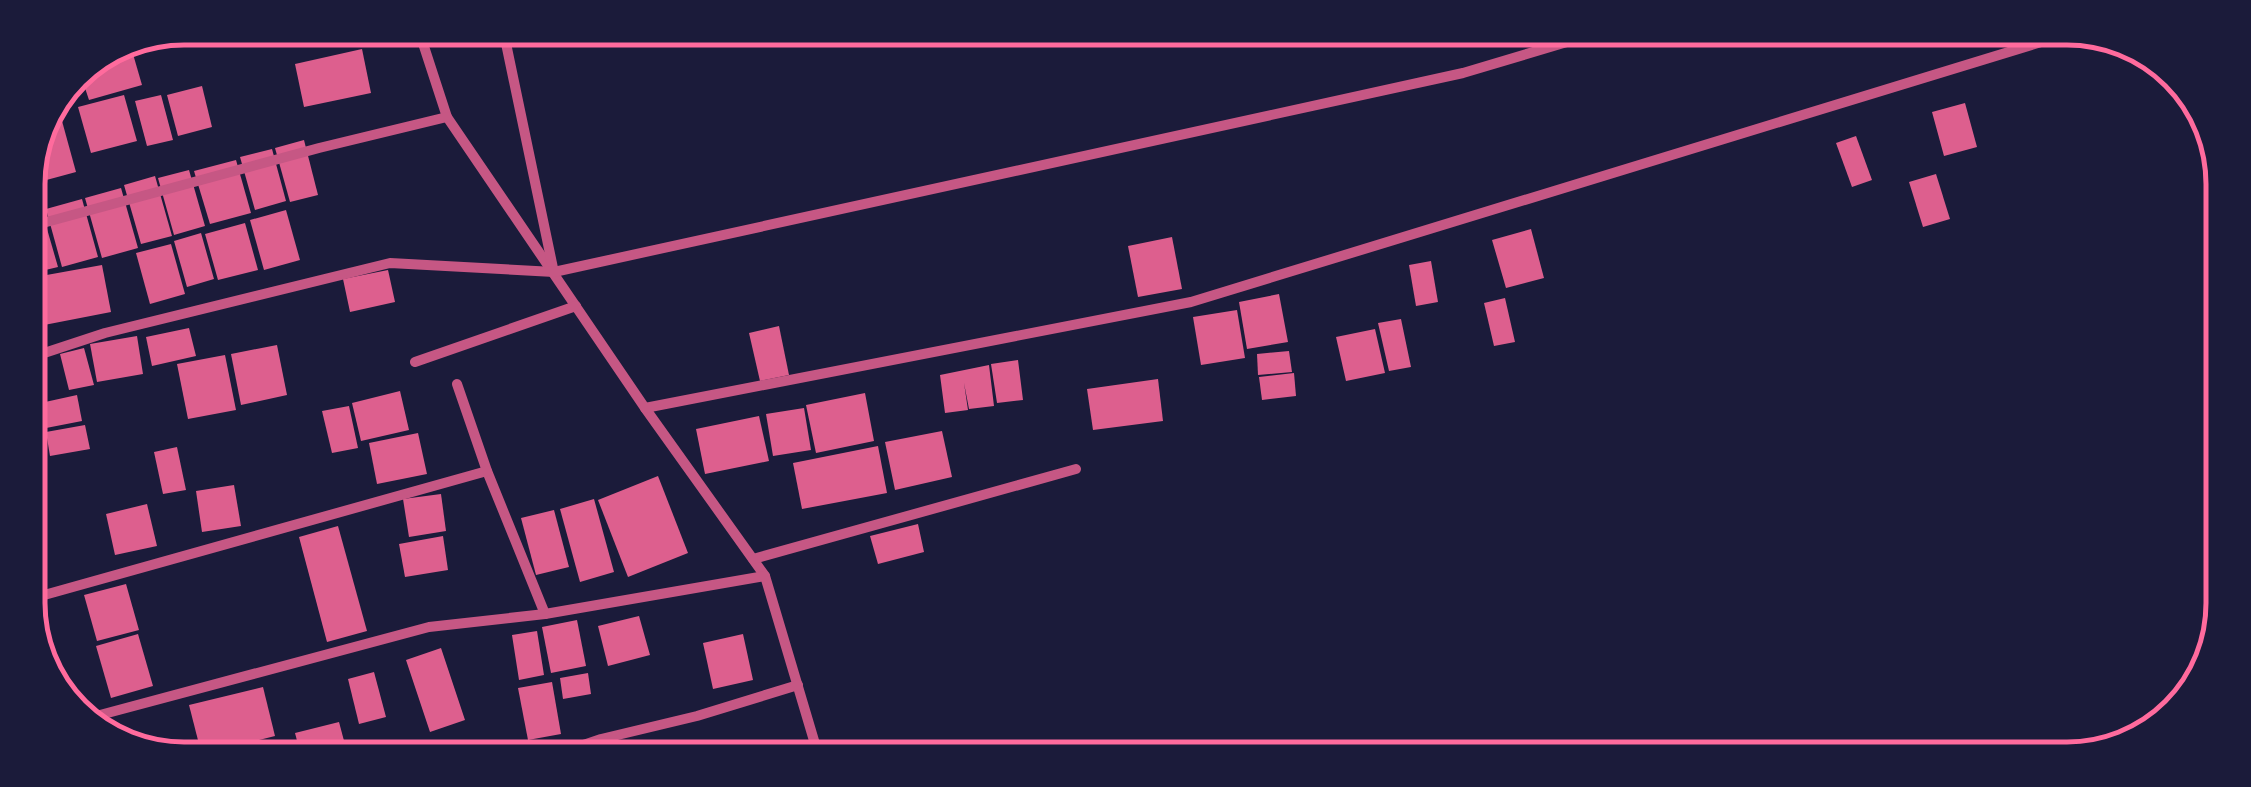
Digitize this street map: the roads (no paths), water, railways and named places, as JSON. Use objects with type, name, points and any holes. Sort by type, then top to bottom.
[{"type":"street","points":[[424,45],[447,117],[765,576],[815,742]]},
{"type":"street","points":[[506,45],[554,272]]},
{"type":"street","points":[[45,353],[105,333],[390,262],[554,272],[1463,73],[1560,45]]},
{"type":"street","points":[[645,408],[1190,302],[2034,45]]},
{"type":"street","points":[[45,222],[447,117]]},
{"type":"street","points":[[414,362],[576,306]]},
{"type":"street","points":[[456,384],[545,614]]},
{"type":"street","points":[[753,559],[1076,469]]},
{"type":"street","points":[[45,595],[487,470]]},
{"type":"street","points":[[102,714],[429,627],[545,614],[765,576]]},
{"type":"street","points":[[592,742],[798,685]]}]
